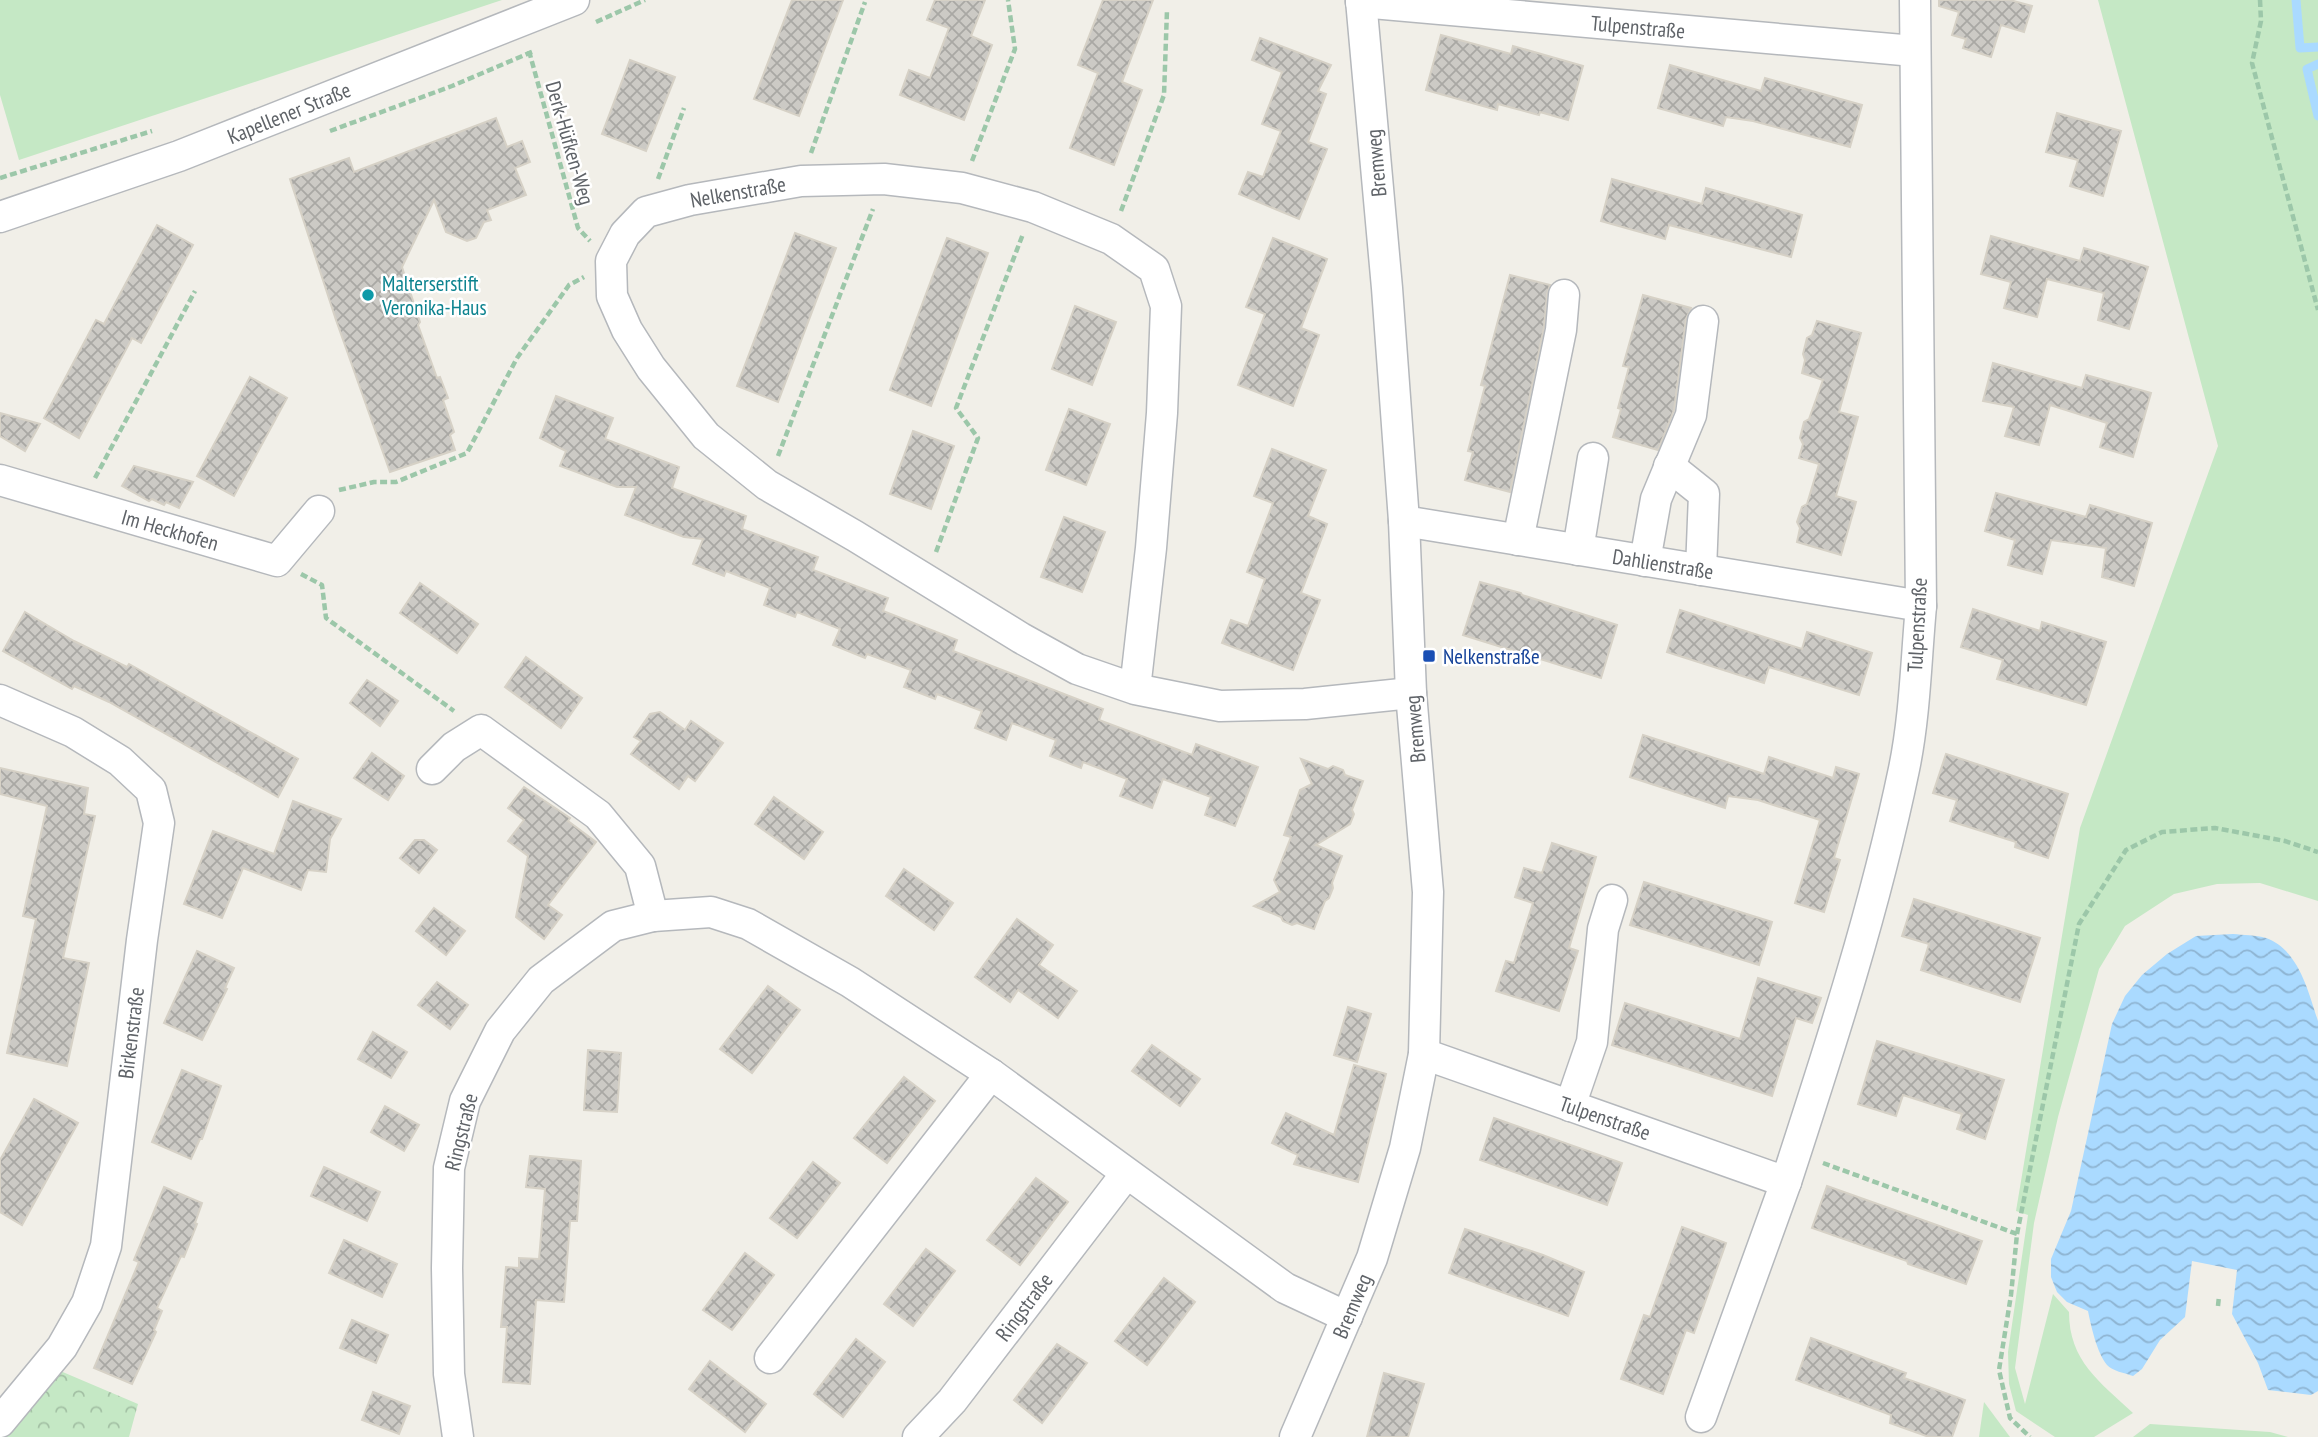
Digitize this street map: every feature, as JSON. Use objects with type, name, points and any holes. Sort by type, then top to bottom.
[{"type":"street","name":"Tulpenstraße","points":[[1701,1417],[1796,1153],[1875,892],[1905,766],[1921,606],[1915,0]]},
{"type":"street","name":"Tulpenstraße","points":[[1361,1],[1914,51]]},
{"type":"street","name":"Bremweg","points":[[1295,1437],[1372,1258],[1405,1148],[1424,1054],[1428,892],[1411,694],[1404,521],[1387,288],[1361,1]]},
{"type":"street","name":"Kapellener Straße","points":[[0,217],[179,156],[564,2]]},
{"type":"street","name":"Nelkenstraße","points":[[646,212],[690,200],[801,181],[884,179],[962,188],[1033,207],[1111,239],[1154,269],[1166,306],[1162,413],[1151,548],[1135,689]]},
{"type":"street","points":[[646,212],[625,234],[611,261],[612,296],[627,330],[651,368],[706,436],[767,485],[1077,669],[1135,689],[1220,706],[1305,704],[1411,694]]},
{"type":"street","points":[[1518,540],[1561,330],[1564,295]]},
{"type":"street","points":[[1646,561],[1656,499],[1691,415],[1703,321]]},
{"type":"street","points":[[1578,550],[1593,458]]},
{"type":"street","points":[[1669,466],[1704,494],[1701,570]]},
{"type":"street","name":"Im Heckhofen","points":[[0,480],[277,562]]},
{"type":"street","points":[[277,562],[319,511]]},
{"type":"street","name":"Dahlienstraße","points":[[1404,521],[1921,606]]},
{"type":"street","name":"Birkenstraße","points":[[0,700],[74,732],[120,761],[151,790],[159,823],[142,940],[106,1246],[88,1303],[62,1347],[0,1422]]},
{"type":"street","points":[[432,769],[454,747],[481,730],[598,814],[639,866],[653,916]]},
{"type":"street","points":[[1570,1106],[1592,1042],[1604,929],[1612,900]]},
{"type":"street","name":"Ringstraße","points":[[458,1437],[449,1374],[447,1255],[449,1168],[465,1101],[500,1031],[541,980],[613,926],[653,916],[711,912],[748,924],[850,982],[991,1074],[1285,1288],[1347,1317]]},
{"type":"street","name":"Tulpenstraße","points":[[1424,1054],[1786,1182]]},
{"type":"street","points":[[770,1358],[991,1074]]},
{"type":"street","name":"Ringstraße","points":[[918,1437],[952,1401],[1126,1174]]},
{"type":"path","points":[[962,188],[1016,49],[1008,0]]},
{"type":"path","points":[[2260,0],[2261,21],[2252,63],[2318,310]]},
{"type":"path","points":[[801,181],[865,2]]},
{"type":"path","points":[[1111,239],[1164,95],[1167,10]]},
{"type":"path","name":"Derk-Hüfken-Weg","points":[[520,21],[578,228],[611,261]]},
{"type":"path","points":[[646,212],[684,108]]},
{"type":"path","points":[[767,485],[884,179]]},
{"type":"path","points":[[926,580],[978,438],[956,408],[1033,207]]},
{"type":"path","points":[[319,511],[338,491],[374,482],[396,482],[467,453],[517,358],[569,285],[611,261]]},
{"type":"path","points":[[81,504],[195,290]]},
{"type":"path","points":[[277,562],[322,585],[327,618],[481,730]]},
{"type":"path","points":[[2030,1437],[2010,1418],[1999,1370],[2017,1234],[2079,924],[2126,850],[2161,832],[2215,828],[2285,841],[2318,852]]},
{"type":"path","points":[[1796,1153],[2017,1234]]},
{"type":"path","points":[[2218,1306],[2219,1296]]},
{"type":"green space","points":[[0,0],[502,0],[19,160],[0,95]]},
{"type":"green space","points":[[2098,0],[2318,0],[2318,901],[2260,883],[2217,884],[2174,894],[2125,926],[2099,969],[2058,1117],[2034,1223],[2015,1368],[2025,1404],[2053,1294],[2069,1312],[2074,1344],[2089,1369],[2133,1413],[2094,1437],[2055,1437],[2016,1411],[2009,1384],[2008,1352],[2028,1215],[2016,1211],[2080,828],[2218,446]]},
{"type":"green space","points":[[58,1370],[138,1404],[129,1437],[4,1437]]},
{"type":"green space","points":[[1984,1402],[2010,1437],[1979,1437]]},
{"type":"green space","points":[[2150,1424],[2270,1432],[2288,1437],[2133,1437]]},
{"type":"water","points":[[2233,934],[2266,938],[2287,952],[2301,973],[2318,1021],[2318,1391],[2311,1395],[2268,1390],[2258,1363],[2232,1314],[2237,1270],[2192,1261],[2185,1317],[2160,1340],[2142,1369],[2133,1376],[2107,1365],[2097,1347],[2088,1311],[2067,1302],[2057,1292],[2051,1277],[2051,1259],[2071,1211],[2112,1024],[2125,996],[2142,975],[2167,954],[2196,936]]},
{"type":"building","points":[[792,0],[843,0],[799,116],[754,99]]},
{"type":"building","points":[[935,0],[985,0],[971,36],[992,45],[964,120],[900,95],[909,70],[930,78],[949,28],[927,20]]},
{"type":"building","points":[[1103,0],[1153,0],[1122,82],[1142,90],[1114,165],[1070,148],[1098,73],[1078,65]]},
{"type":"building","points":[[1939,0],[2010,0],[2032,6],[2024,32],[2001,25],[1991,57],[1963,48],[1966,39],[1952,35],[1959,12],[1939,6]]},
{"type":"building","points":[[1441,35],[1511,54],[1513,46],[1583,66],[1568,120],[1498,104],[1497,110],[1426,90]]},
{"type":"building","points":[[1260,38],[1331,65],[1318,91],[1326,94],[1308,142],[1327,149],[1299,219],[1239,194],[1248,172],[1263,177],[1281,131],[1262,124],[1282,72],[1252,60]]},
{"type":"building","points":[[630,60],[675,77],[646,151],[602,134]]},
{"type":"building","points":[[1670,65],[1761,91],[1765,78],[1862,105],[1850,147],[1753,121],[1726,117],[1723,126],[1658,108]]},
{"type":"building","points":[[2057,113],[2121,131],[2103,196],[2070,186],[2078,160],[2046,152]]},
{"type":"building","name":"Malterserstift Veronika-Haus","points":[[496,118],[507,147],[522,141],[530,162],[515,168],[526,195],[487,210],[491,220],[484,222],[476,238],[467,241],[446,232],[434,200],[402,267],[420,322],[418,325],[437,378],[440,377],[448,398],[443,400],[454,432],[450,435],[455,450],[390,472],[290,179],[349,158],[354,172]]},
{"type":"building","points":[[1612,179],[1702,204],[1706,188],[1802,215],[1791,257],[1669,225],[1665,239],[1601,221]]},
{"type":"building","points":[[157,225],[193,245],[141,343],[132,338],[79,438],[44,418],[96,320],[104,324]]},
{"type":"building","points":[[795,233],[836,248],[778,402],[737,386]]},
{"type":"building","points":[[1991,236],[2080,261],[2084,248],[2148,267],[2129,329],[2098,320],[2104,293],[2047,279],[2037,317],[2004,308],[2011,282],[1981,274]]},
{"type":"building","points":[[947,238],[988,253],[931,406],[890,390]]},
{"type":"building","points":[[1273,238],[1327,259],[1301,328],[1319,335],[1293,406],[1238,385],[1265,314],[1246,307]]},
{"type":"building","points":[[1510,275],[1550,285],[1510,492],[1465,480],[1473,452],[1468,451],[1485,386],[1481,385]]},
{"type":"building","points":[[1643,295],[1691,308],[1686,319],[1674,410],[1658,450],[1613,437],[1629,367],[1623,366]]},
{"type":"building","points":[[1075,306],[1116,322],[1092,385],[1052,369]]},
{"type":"building","points":[[1817,321],[1861,333],[1839,412],[1858,417],[1836,496],[1856,502],[1841,555],[1797,542],[1800,528],[1797,522],[1802,507],[1807,504],[1819,464],[1799,458],[1804,422],[1809,419],[1823,380],[1802,373],[1807,338],[1812,335]]},
{"type":"building","points":[[1993,363],[2082,388],[2086,375],[2151,393],[2133,457],[2100,447],[2107,423],[2050,405],[2039,445],[2005,436],[2014,407],[1983,401]]},
{"type":"building","points":[[250,377],[287,398],[234,496],[197,476]]},
{"type":"building","points":[[556,396],[613,418],[605,439],[679,467],[672,488],[746,516],[742,529],[818,557],[813,570],[888,598],[883,611],[957,640],[953,651],[1103,709],[1099,720],[1192,755],[1196,744],[1258,767],[1235,826],[1205,815],[1211,797],[1163,779],[1152,808],[1120,796],[1127,779],[1083,762],[1081,768],[1050,756],[1056,740],[1012,723],[1006,740],[975,728],[982,711],[937,694],[935,699],[904,687],[911,670],[867,654],[865,658],[833,645],[840,629],[797,612],[795,617],[764,605],[770,588],[726,571],[724,576],[693,564],[703,539],[684,537],[625,515],[636,487],[617,487],[560,466],[566,451],[540,438]]},
{"type":"building","points":[[1069,409],[1110,424],[1086,485],[1046,470]]},
{"type":"building","points":[[0,413],[40,424],[25,451],[0,436]]},
{"type":"building","points":[[913,431],[954,446],[931,509],[890,494]]},
{"type":"building","points":[[1272,449],[1326,470],[1308,516],[1327,524],[1301,593],[1320,600],[1293,670],[1222,643],[1231,620],[1248,626],[1265,579],[1247,572],[1273,503],[1254,496]]},
{"type":"building","points":[[134,466],[193,482],[179,508],[166,502],[164,505],[152,499],[149,501],[122,486]]},
{"type":"building","points":[[1996,493],[2086,517],[2090,505],[2152,523],[2134,586],[2102,577],[2106,548],[2051,540],[2042,574],[2008,565],[2015,540],[1985,531]]},
{"type":"building","points":[[1064,517],[1105,532],[1082,592],[1041,577]]},
{"type":"building","points":[[1480,582],[1617,625],[1601,678],[1463,635]]},
{"type":"building","points":[[420,583],[478,624],[457,653],[400,613]]},
{"type":"building","points":[[1973,609],[2040,631],[2042,622],[2106,642],[2086,705],[1997,679],[2003,660],[1961,647]]},
{"type":"building","points":[[1680,610],[1802,649],[1807,632],[1872,653],[1859,695],[1769,667],[1764,683],[1667,652]]},
{"type":"building","points":[[25,612],[74,641],[127,667],[129,664],[298,759],[278,797],[109,702],[74,686],[72,689],[3,651]]},
{"type":"building","points":[[526,657],[582,698],[561,728],[505,687]]},
{"type":"building","points":[[367,680],[398,701],[380,726],[350,703]]},
{"type":"building","points":[[660,712],[685,730],[691,721],[723,743],[695,781],[688,776],[679,789],[631,754],[641,741],[634,737],[650,714]]},
{"type":"building","points":[[1643,735],[1764,774],[1769,757],[1833,778],[1836,767],[1859,774],[1834,858],[1840,860],[1824,912],[1795,903],[1820,820],[1758,800],[1728,796],[1725,808],[1630,777]]},
{"type":"building","points":[[372,753],[404,776],[388,800],[354,778]]},
{"type":"building","points":[[1946,754],[2068,794],[2048,858],[2015,847],[2016,842],[1950,821],[1957,800],[1933,793]]},
{"type":"building","points":[[1301,759],[1328,769],[1333,766],[1343,770],[1345,775],[1363,781],[1352,810],[1354,814],[1350,824],[1316,845],[1342,856],[1332,883],[1333,888],[1314,929],[1297,923],[1292,925],[1281,917],[1254,906],[1280,892],[1274,880],[1291,837],[1284,835],[1300,790],[1312,784]]},
{"type":"building","points":[[0,768],[88,788],[84,814],[95,816],[63,958],[89,963],[67,1066],[7,1053],[36,919],[23,916],[47,806],[0,794]]},
{"type":"building","points":[[524,787],[570,818],[568,821],[596,842],[548,905],[562,915],[544,939],[516,917],[528,856],[508,841],[524,820],[508,808]]},
{"type":"building","points":[[774,797],[823,832],[804,859],[755,824]]},
{"type":"building","points":[[293,801],[341,819],[330,839],[326,872],[308,870],[301,890],[243,868],[222,918],[184,904],[213,831],[274,854]]},
{"type":"building","points":[[415,840],[424,840],[437,850],[419,873],[400,858]]},
{"type":"building","points":[[1552,843],[1596,857],[1569,948],[1578,951],[1559,1011],[1496,991],[1506,961],[1514,963],[1533,903],[1515,897],[1524,868],[1542,873]]},
{"type":"building","points":[[904,869],[953,903],[934,930],[886,896]]},
{"type":"building","points":[[1644,882],[1772,922],[1759,965],[1630,925]]},
{"type":"building","points":[[1914,899],[2040,938],[2020,1002],[1921,970],[1929,944],[1902,936]]},
{"type":"building","points":[[434,908],[465,931],[446,955],[416,931]]},
{"type":"building","points":[[1017,919],[1053,945],[1039,965],[1077,991],[1058,1018],[1018,990],[1010,1002],[975,977]]},
{"type":"building","points":[[197,951],[234,968],[225,988],[227,989],[202,1040],[164,1023]]},
{"type":"building","points":[[1758,978],[1821,998],[1812,1023],[1796,1018],[1772,1096],[1612,1045],[1625,1003],[1740,1039]]},
{"type":"building","points":[[437,982],[468,1005],[450,1029],[418,1005]]},
{"type":"building","points":[[768,986],[800,1010],[752,1073],[720,1049]]},
{"type":"building","points":[[1348,1007],[1371,1014],[1357,1062],[1334,1055]]},
{"type":"building","points":[[373,1032],[407,1052],[391,1078],[358,1059]]},
{"type":"building","points":[[1877,1041],[2004,1080],[1985,1139],[1957,1129],[1962,1114],[1903,1095],[1896,1116],[1858,1104]]},
{"type":"building","points":[[1152,1045],[1200,1079],[1180,1106],[1132,1071]]},
{"type":"building","points":[[588,1050],[621,1053],[617,1112],[584,1110]]},
{"type":"building","points":[[1354,1065],[1386,1074],[1358,1182],[1294,1164],[1298,1155],[1272,1143],[1286,1113],[1334,1135]]},
{"type":"building","points":[[182,1070],[221,1086],[202,1139],[191,1159],[152,1142]]},
{"type":"building","points":[[904,1077],[935,1101],[887,1163],[854,1138]]},
{"type":"building","points":[[34,1099],[78,1123],[22,1225],[0,1212],[0,1160]]},
{"type":"building","points":[[385,1106],[419,1125],[404,1151],[371,1132]]},
{"type":"building","points":[[1494,1118],[1622,1163],[1607,1205],[1480,1160]]},
{"type":"building","points":[[530,1156],[581,1161],[577,1221],[570,1221],[564,1302],[536,1300],[530,1384],[503,1382],[507,1327],[501,1327],[506,1267],[519,1268],[519,1258],[539,1259],[545,1189],[526,1187]]},
{"type":"building","points":[[813,1162],[840,1183],[797,1238],[770,1218]]},
{"type":"building","points":[[324,1167],[380,1192],[367,1221],[311,1196]]},
{"type":"building","points":[[1036,1178],[1068,1202],[1020,1265],[987,1240]]},
{"type":"building","points":[[1827,1186],[1982,1241],[1966,1284],[1812,1228]]},
{"type":"building","points":[[164,1187],[202,1203],[184,1257],[181,1256],[157,1308],[162,1311],[154,1330],[156,1332],[132,1384],[94,1368],[139,1262],[134,1260]]},
{"type":"building","points":[[1682,1227],[1726,1243],[1694,1333],[1686,1330],[1663,1394],[1621,1379],[1644,1315],[1650,1317]]},
{"type":"building","points":[[1465,1229],[1584,1272],[1568,1316],[1449,1273]]},
{"type":"building","points":[[344,1240],[397,1264],[382,1297],[329,1273]]},
{"type":"building","points":[[926,1249],[955,1271],[913,1326],[884,1304]]},
{"type":"building","points":[[745,1253],[774,1275],[732,1330],[703,1310]]},
{"type":"building","points":[[1164,1278],[1195,1302],[1147,1365],[1115,1341]]},
{"type":"building","points":[[352,1320],[388,1335],[376,1363],[340,1348]]},
{"type":"building","points":[[1811,1338],[1906,1373],[1904,1378],[1965,1400],[1952,1437],[1929,1437],[1890,1423],[1891,1415],[1796,1380]]},
{"type":"building","points":[[856,1339],[885,1362],[843,1417],[814,1394]]},
{"type":"building","points":[[1057,1344],[1087,1363],[1042,1423],[1014,1400]]},
{"type":"building","points":[[710,1361],[766,1404],[745,1432],[689,1389]]},
{"type":"building","points":[[1384,1373],[1424,1384],[1408,1437],[1367,1437]]},
{"type":"building","points":[[373,1392],[410,1406],[399,1434],[362,1420]]},
{"type":"waterway","points":[[2296,0],[2300,48],[2318,47]]},
{"type":"waterway","points":[[2318,64],[2307,69],[2318,116]]},
{"type":"place","name":"Malterserstift Veronika-Haus","points":[[368,295]]},
{"type":"place","name":"Nelkenstraße","points":[[1429,656]]}]
